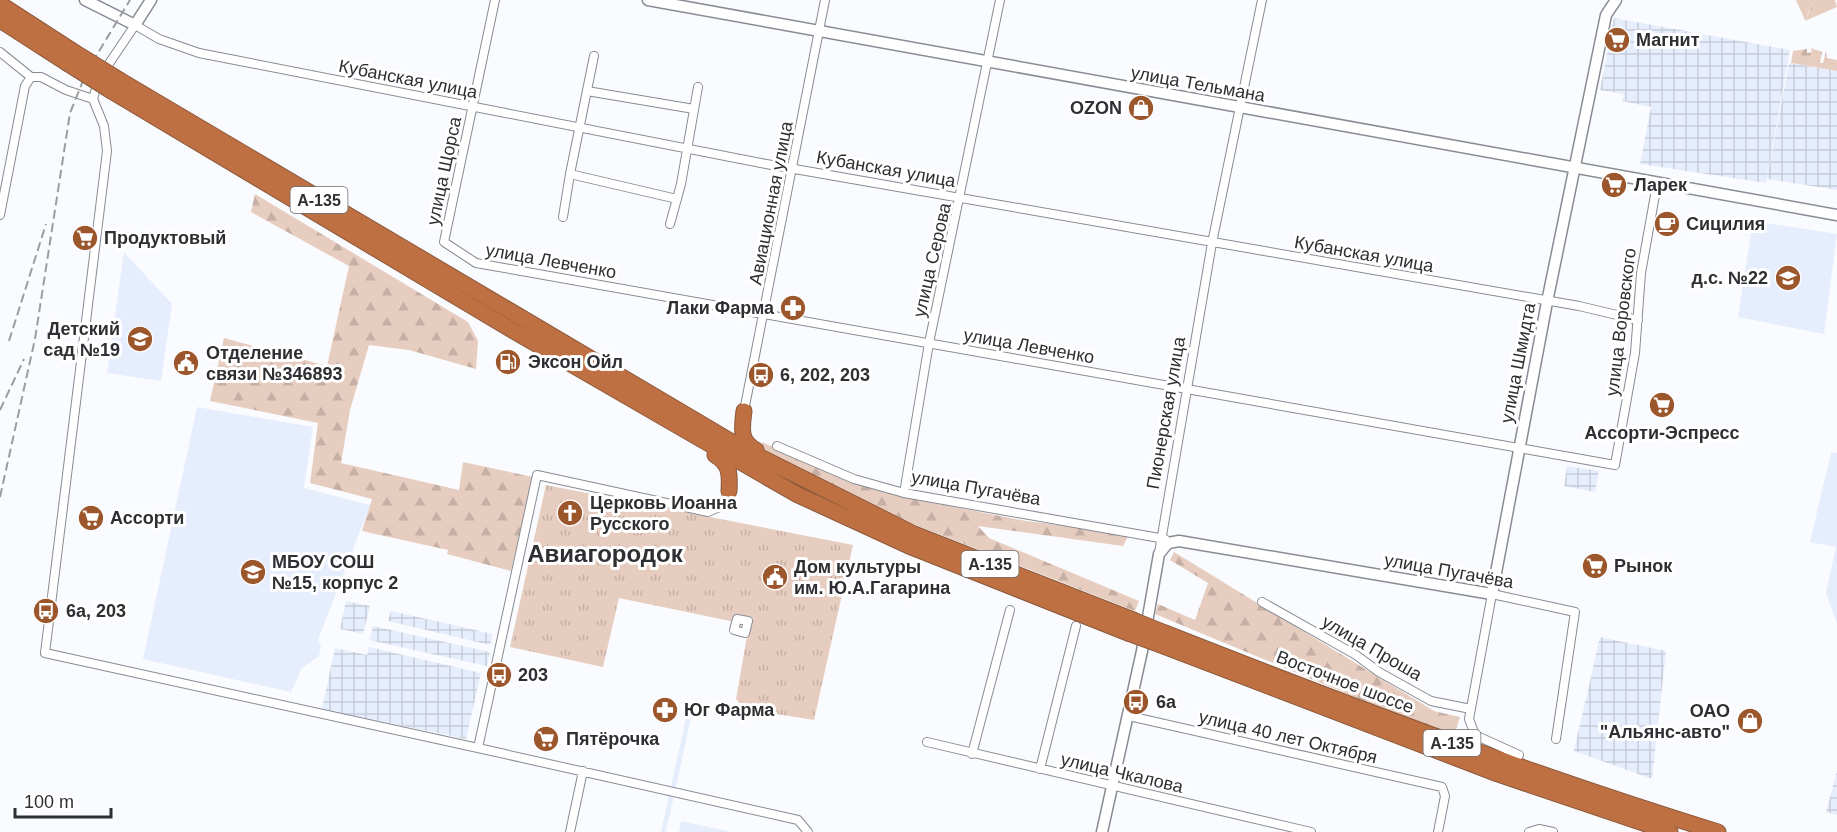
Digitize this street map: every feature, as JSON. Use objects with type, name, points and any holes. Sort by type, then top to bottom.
[{"type":"highway","name":"А-135","points":[[0,4],[70,58]]},
{"type":"highway","name":"А-135","points":[[0,20],[70,58],[606,377],[685,431],[796,494],[1163,639]]},
{"type":"highway","name":"А-135","points":[[606,377],[680,412],[911,540]]},
{"type":"highway","points":[[680,412],[696,416],[714,426],[725,428],[740,419],[744,411]]},
{"type":"highway","points":[[744,411],[744,440],[790,473]]},
{"type":"highway","points":[[685,431],[689,439],[727,464],[730,476],[729,490]]},
{"type":"highway","points":[[729,490],[737,477],[746,474],[776,489],[796,494]]},
{"type":"highway","name":"Восточное шоссе","points":[[1163,639],[1498,774],[1671,832]]},
{"type":"highway","name":"Восточное шоссе","points":[[1163,639],[1587,792],[1718,832]]},
{"type":"street","points":[[85,0],[135,25]]},
{"type":"street","points":[[151,0],[95,86],[93,99],[104,126],[107,151],[45,653],[798,820],[808,832]]},
{"type":"street","name":"улица Щорса","points":[[444,242],[495,0]]},
{"type":"street","name":"улица Тельмана","points":[[648,0],[818,33],[1837,215]]},
{"type":"street","name":"Авиационная улица","points":[[744,411],[765,316],[825,0]]},
{"type":"street","name":"улица Серова","points":[[904,493],[929,343],[961,198],[1000,0]]},
{"type":"street","name":"Пионерская улица","points":[[1102,832],[1129,716],[1212,243],[1262,0]]},
{"type":"street","name":"улица Шмидта","points":[[1519,755],[1475,735],[1469,719],[1547,302],[1606,15],[1607,0]]},
{"type":"street","name":"улица Шмидта","points":[[1606,15],[1616,0]]},
{"type":"street","name":"Кубанская улица","points":[[135,25],[159,39],[199,53],[579,129],[1212,243],[1579,306],[1638,320]]},
{"type":"street","points":[[0,52],[31,77],[41,77],[66,90],[93,99]]},
{"type":"street","points":[[563,217],[594,56]]},
{"type":"street","points":[[0,215],[25,87],[31,77]]},
{"type":"street","points":[[670,224],[677,199],[698,87]]},
{"type":"street","points":[[587,91],[694,110]]},
{"type":"street","points":[[570,174],[677,199]]},
{"type":"street","name":"улица Воровского","points":[[1615,465],[1635,352],[1641,273],[1658,184]]},
{"type":"street","name":"улица Левченко","points":[[444,242],[476,263],[1615,465]]},
{"type":"street","name":"улица Пугачёва","points":[[777,446],[854,479],[904,493],[1492,594],[1575,612],[1556,739]]},
{"type":"street","points":[[478,748],[537,475],[708,512],[722,506],[729,490]]},
{"type":"street","points":[[1159,554],[1168,543],[1176,540]]},
{"type":"street","name":"улица Проша","points":[[1262,602],[1431,701],[1471,709]]},
{"type":"street","points":[[972,754],[1010,610]]},
{"type":"street","points":[[1040,769],[1077,626]]},
{"type":"street","name":"улица 40 лет Октября","points":[[1129,716],[1442,786],[1445,796],[1438,832]]},
{"type":"street","name":"улица Чкалова","points":[[927,742],[1311,832]]},
{"type":"street","points":[[570,832],[584,771]]},
{"type":"street","points":[[1529,832],[1539,829],[1553,832]]},
{"type":"shaded area","points":[[1614,18],[1790,50],[1766,183],[1640,164],[1651,107],[1622,101],[1624,94],[1600,90]]},
{"type":"shaded area","points":[[1789,63],[1837,71],[1837,190],[1767,179]]},
{"type":"shaded area","name":"д.с. №22","points":[[1753,221],[1837,234],[1824,334],[1738,317]]},
{"type":"shaded area","name":"Детский сад №19","points":[[124,252],[172,304],[161,381],[107,373]]},
{"type":"shaded area","name":"МБОУ СОШ №15, корпус 2","points":[[197,407],[313,427],[304,488],[370,505],[318,640],[321,645],[319,656],[302,668],[291,692],[143,659]]},
{"type":"shaded area","points":[[1831,452],[1837,453],[1837,624],[1826,593],[1836,547],[1810,542]]},
{"type":"shaded area","points":[[1567,466],[1599,471],[1595,492],[1564,486]]},
{"type":"shaded area","points":[[346,601],[370,606],[363,634],[340,629]]},
{"type":"shaded area","points":[[391,611],[493,634],[490,645],[388,621]]},
{"type":"shaded area","points":[[373,626],[490,652],[487,666],[369,640]]},
{"type":"shaded area","points":[[1600,637],[1666,651],[1652,779],[1574,751]]},
{"type":"shaded area","points":[[369,647],[481,673],[466,739],[322,709],[335,648],[367,655]]},
{"type":"shaded area","points":[[688,709],[693,709],[666,832],[661,832]]},
{"type":"shaded area","points":[[1837,771],[1837,815],[1826,812]]},
{"type":"shaded area","points":[[681,821],[731,832],[679,832]]},
{"type":"green space","points":[[1796,0],[1815,0],[1805,20]]},
{"type":"green space","points":[[1815,0],[1835,0],[1837,7],[1805,21]]},
{"type":"green space","points":[[1811,48],[1822,52],[1820,63],[1823,63],[1826,51],[1827,58],[1837,60],[1837,71],[1814,67]]},
{"type":"green space","points":[[1807,49],[1807,53],[1812,52],[1814,67],[1791,63],[1793,51]]},
{"type":"green space","points":[[255,194],[468,322],[478,341],[476,369],[409,350],[369,345],[350,410],[341,463],[459,490],[463,462],[533,477],[511,571],[447,554],[448,550],[362,531],[372,499],[310,483],[318,423],[210,401],[224,338],[327,366],[349,266],[251,212]]},
{"type":"green space","points":[[762,442],[850,481],[913,499],[1026,521],[1129,534],[1123,546],[978,526],[989,538],[1139,601],[1135,611],[913,524],[763,450]]},
{"type":"green space","points":[[546,485],[853,545],[814,720],[745,709],[736,699],[750,619],[735,622],[619,598],[603,667],[510,647]]},
{"type":"green space","points":[[1174,552],[1434,711],[1460,717],[1453,738],[1155,614],[1158,604],[1195,620],[1208,583],[1170,560]]},
{"type":"railway","points":[[0,497],[35,339],[70,113],[87,71],[130,0]]},
{"type":"railway","points":[[9,341],[46,224]]},
{"type":"railway","points":[[0,410],[24,359]]},
{"type":"place","name":"Магнит","points":[[1617,40]]},
{"type":"place","name":"OZON","points":[[1141,108]]},
{"type":"place","name":"Ларек","points":[[1614,185]]},
{"type":"place","name":"Сицилия","points":[[1667,224]]},
{"type":"place","name":"Продуктовый","points":[[85,238]]},
{"type":"place","name":"д.с. №22","points":[[1788,278]]},
{"type":"place","name":"Лаки Фарма","points":[[793,308]]},
{"type":"place","name":"Детский сад №19","points":[[140,339]]},
{"type":"place","name":"Эксон Ойл","points":[[508,362]]},
{"type":"place","name":"Отделение связи №346893","points":[[186,363]]},
{"type":"place","name":"6, 202, 203","points":[[761,375]]},
{"type":"place","name":"Ассорти-Эспресс","points":[[1662,405]]},
{"type":"place","name":"Церковь Иоанна Русского","points":[[570,513]]},
{"type":"place","name":"Ассорти","points":[[91,518]]},
{"type":"place","name":"Рынок","points":[[1595,566]]},
{"type":"place","name":"МБОУ СОШ №15, корпус 2","points":[[253,572]]},
{"type":"place","name":"Дом культуры им. Ю.А.Гагарина","points":[[775,577]]},
{"type":"place","name":"6а, 203","points":[[46,611]]},
{"type":"place","name":"203","points":[[499,675]]},
{"type":"place","name":"6а","points":[[1136,702]]},
{"type":"place","name":"Юг Фарма","points":[[665,710]]},
{"type":"place","name":"ОАО \"Альянс-авто\"","points":[[1750,721]]},
{"type":"place","name":"Пятёрочка","points":[[546,739]]},
{"type":"district","name":"Авиагородок","points":[[605,554]]}]
